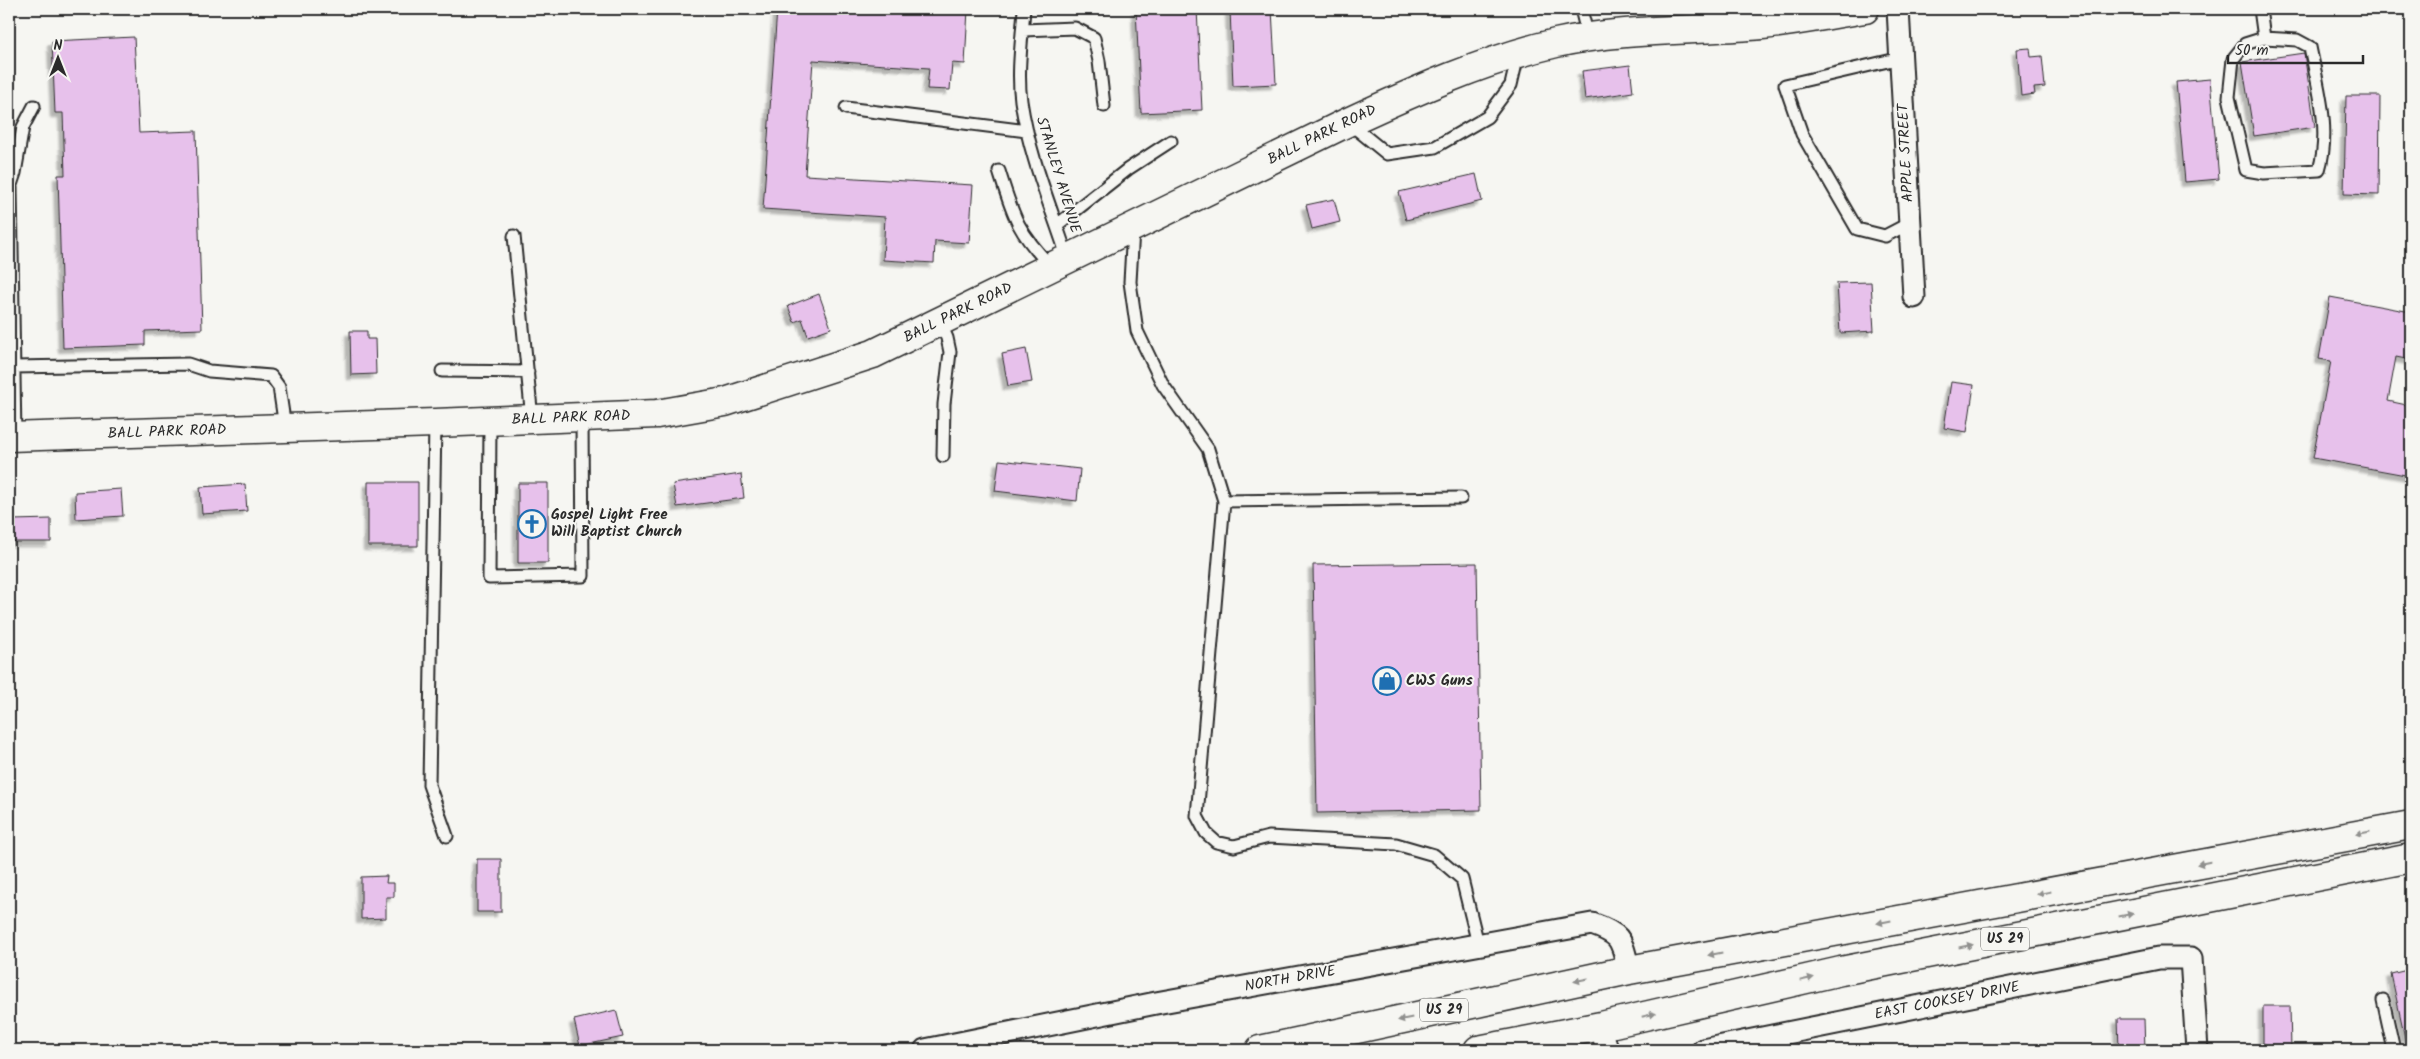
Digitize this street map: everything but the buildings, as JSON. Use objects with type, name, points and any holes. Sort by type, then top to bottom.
[{"type":"main road","name":"BALL PARK ROAD","points":[[12,437],[657,414],[725,402],[873,354],[1412,92],[1518,54],[1557,43],[1588,38],[1748,18],[1865,9]]},
{"type":"main road","name":"US 29","points":[[1260,1050],[1629,970],[2411,824]]},
{"type":"main road","name":"US 29","points":[[1478,1050],[1604,1038],[1841,971],[2411,858]]},
{"type":"street","name":"APPLE STREET","points":[[1898,9],[1914,298]]},
{"type":"street","name":"NORTH DRIVE","points":[[925,1050],[1166,1002],[1592,924],[1611,931],[1622,942],[1629,970]]},
{"type":"street","name":"EAST COOKSEY DRIVE","points":[[1703,1050],[2159,958],[2191,958],[2197,1050]]},
{"type":"lane","name":"STANLEY AVENUE","points":[[1024,9],[1021,99],[1027,131],[1057,225],[1060,263]]},
{"type":"lane","points":[[1581,9],[1588,38]]},
{"type":"lane","points":[[2260,9],[2264,38]]},
{"type":"lane","points":[[1023,30],[1075,28],[1094,38],[1099,61],[1104,106]]},
{"type":"lane","points":[[2264,38],[2297,40],[2310,48],[2324,119],[2322,157],[2319,170],[2264,173],[2246,170],[2229,97],[2233,59],[2245,44],[2264,38]]},
{"type":"lane","points":[[1348,122],[1386,154],[1435,147],[1487,117],[1511,85],[1518,54]]},
{"type":"lane","points":[[1901,58],[1785,84],[1802,134],[1857,229],[1885,236],[1910,223]]},
{"type":"lane","points":[[12,437],[14,367],[11,185],[16,173],[24,127],[34,106]]},
{"type":"lane","points":[[846,108],[1027,131]]},
{"type":"lane","points":[[1057,225],[1113,180],[1171,141]]},
{"type":"lane","points":[[999,171],[1015,221],[1029,244],[1060,263]]},
{"type":"lane","points":[[1133,227],[1130,282],[1137,331],[1163,385],[1208,449],[1224,501],[1197,816],[1206,833],[1216,842],[1234,846],[1268,837],[1396,844],[1434,855],[1462,879],[1478,944]]},
{"type":"lane","points":[[514,236],[532,419]]},
{"type":"lane","points":[[940,322],[947,338],[950,352],[944,404],[943,456]]},
{"type":"lane","points":[[14,367],[188,364],[209,371],[271,376],[279,387],[285,428]]},
{"type":"lane","points":[[442,371],[528,372]]},
{"type":"lane","points":[[490,421],[489,578],[583,576],[582,417]]},
{"type":"lane","points":[[435,423],[429,785],[447,836]]},
{"type":"lane","points":[[1224,501],[1461,498]]},
{"type":"lane","points":[[2383,1000],[2394,1050]]},
{"type":"place","name":"Gospel Light Free Will Baptist Church","points":[[532,524]]},
{"type":"place","name":"CWS Guns","points":[[1387,681]]}]
